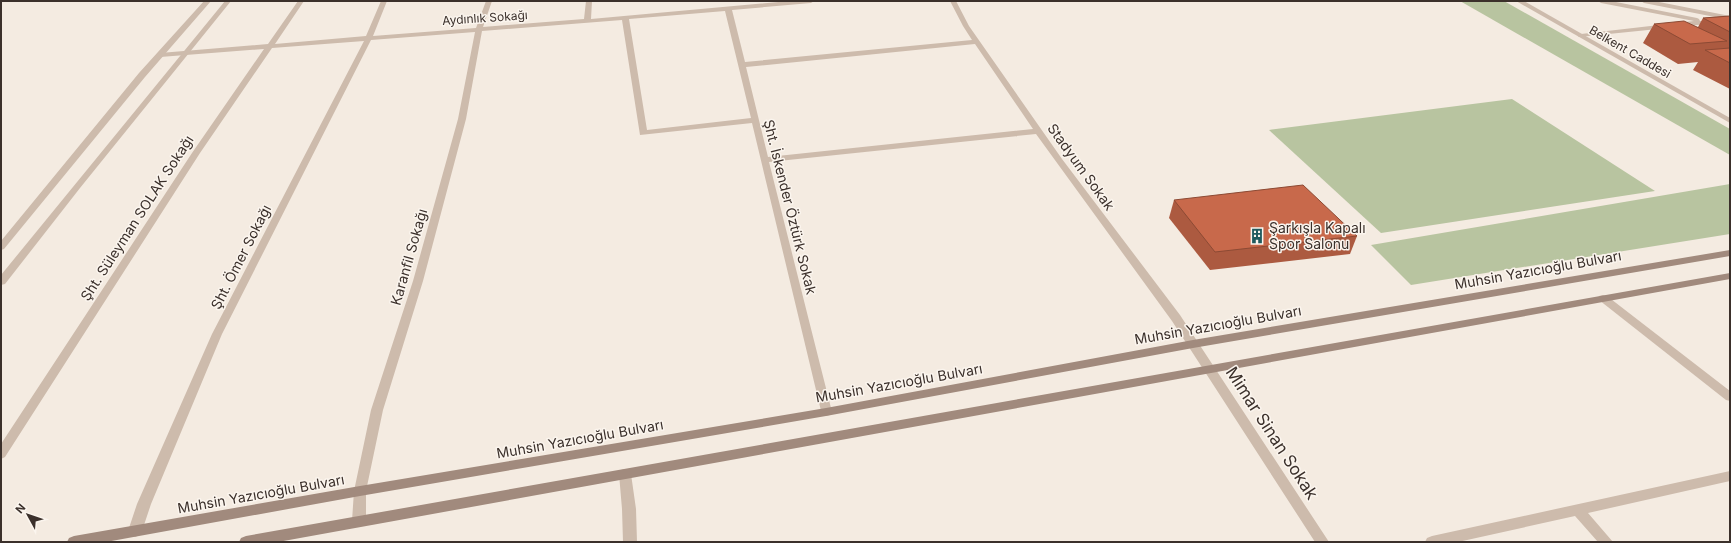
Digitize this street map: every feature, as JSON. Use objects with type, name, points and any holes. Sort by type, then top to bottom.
[{"type":"main road","name":"Muhsin Yazıcıoğlu Bulvarı","points":[[74,542],[360,491],[826,412],[1193,344],[1730,253]]},
{"type":"main road","points":[[246,542],[1730,276]]},
{"type":"street","points":[[1,247],[142,75],[208,1]]},
{"type":"street","points":[[1,282],[228,1]]},
{"type":"street","name":"Şht. Süleyman SOLAK Sokağı","points":[[1,454],[196,153],[301,1]]},
{"type":"street","name":"Şht. Ömer Sokağı","points":[[135,531],[144,504],[217,334],[368,38],[384,1]]},
{"type":"street","name":"Karanfil Sokağı","points":[[359,521],[360,491],[377,410],[418,281],[462,119],[479,30],[489,1]]},
{"type":"street","points":[[587,21],[589,1]]},
{"type":"street","name":"Aydınlık Sokağı","points":[[160,55],[270,45],[625,18],[810,1]]},
{"type":"street","name":"Stadyum Sokak","points":[[953,1],[966,26],[1039,131],[1176,318],[1193,344]]},
{"type":"street","name":"Belkent Caddesi","points":[[1519,1],[1730,122]]},
{"type":"street","points":[[1601,1],[1730,27]]},
{"type":"street","points":[[1644,1],[1730,18]]},
{"type":"street","name":"Şht. İskender Öztürk Sokak","points":[[728,9],[826,412]]},
{"type":"street","points":[[625,18],[643,133],[755,120]]},
{"type":"street","points":[[1581,36],[1708,22],[1730,33]]},
{"type":"street","points":[[741,65],[977,42]]},
{"type":"street","points":[[764,160],[1039,131]]},
{"type":"street","points":[[1603,298],[1730,397]]},
{"type":"street","name":"Mimar Sinan Sokak","points":[[1193,344],[1322,542]]},
{"type":"street","points":[[625,474],[629,510],[630,542]]},
{"type":"street","points":[[1432,542],[1730,476]]},
{"type":"street","points":[[1578,510],[1606,542]]},
{"type":"green space","points":[[1460,1],[1504,1],[1730,129],[1730,155]]},
{"type":"green space","points":[[1512,99],[1655,191],[1381,233],[1269,130]]},
{"type":"green space","points":[[1730,184],[1730,234],[1411,285],[1371,245]]},
{"type":"building","points":[[1730,16],[1730,32],[1703,18]]},
{"type":"building","points":[[1684,21],[1727,41],[1690,44],[1654,24]]},
{"type":"building","points":[[1730,48],[1730,63],[1705,50]]},
{"type":"building","points":[[1303,185],[1357,236],[1215,252],[1174,200]]},
{"type":"place","name":"Şarkışla Kapalı Spor Salonu","points":[[1257,236]]}]
